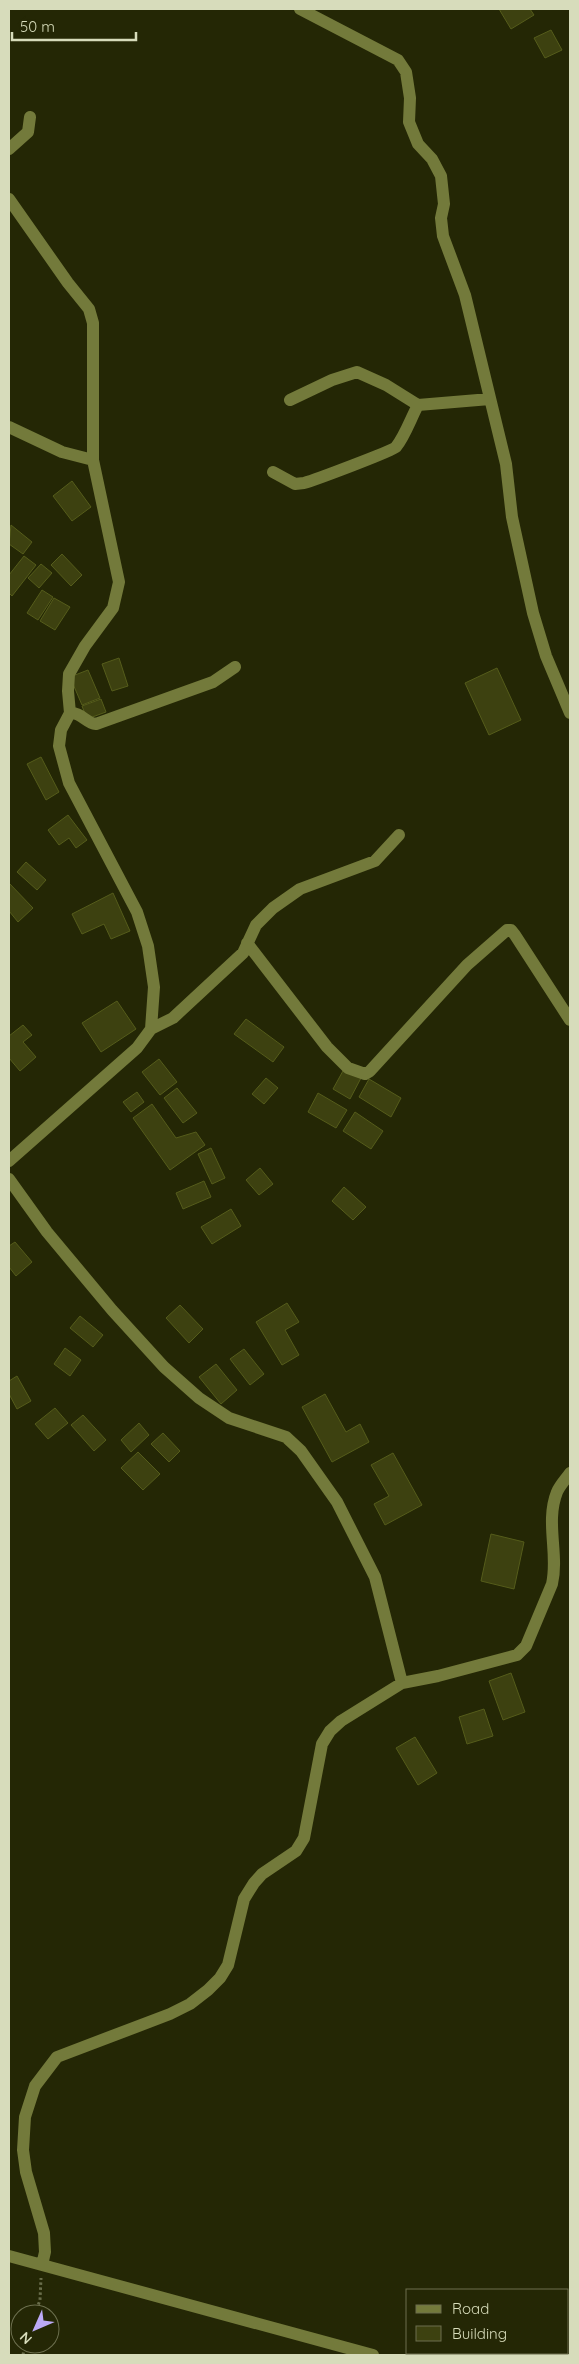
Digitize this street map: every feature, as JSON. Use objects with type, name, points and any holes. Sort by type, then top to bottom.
[{"type":"street","points":[[300,9],[398,60],[406,72],[410,98],[409,122],[418,144],[432,159],[441,176],[444,204],[441,218],[443,236],[465,295],[506,464],[512,517],[533,613],[546,656],[570,714]]},
{"type":"street","points":[[9,149],[28,132],[30,117]]},
{"type":"street","points":[[9,200],[68,283],[89,309],[94,334],[93,460],[119,582],[113,608],[85,646],[70,674],[68,691],[70,713],[61,730],[59,746],[69,783],[137,912],[148,946],[154,987],[151,1030]]},
{"type":"street","points":[[290,400],[332,380],[356,372],[386,385],[418,405],[490,399]]},
{"type":"street","points":[[273,472],[295,484],[387,452],[395,447],[418,405]]},
{"type":"street","points":[[9,428],[62,452],[93,460]]},
{"type":"street","points":[[70,713],[75,713],[91,724],[96,724],[214,682],[236,667]]},
{"type":"street","points":[[9,1160],[137,1048],[151,1030],[173,1018],[193,1000],[243,952],[262,918],[289,896],[375,862],[399,835]]},
{"type":"street","points":[[247,943],[327,1048],[348,1068],[365,1074],[370,1071],[468,965],[506,930],[511,930],[515,935],[570,1020]]},
{"type":"street","points":[[9,1179],[47,1232],[112,1310],[164,1367],[199,1398],[229,1418],[286,1437],[301,1451],[337,1502],[375,1577],[402,1683]]},
{"type":"street","points":[[42,2264],[46,2252],[44,2233],[26,2172],[23,2150],[25,2117],[35,2086],[57,2057],[111,2038],[190,2004],[220,1978],[228,1965],[244,1899],[254,1883],[296,1851],[304,1838],[322,1744],[330,1731],[341,1721],[402,1683],[499,1661],[517,1655],[526,1646],[555,1574],[552,1515],[557,1491],[570,1473]]},
{"type":"street","points":[[9,2256],[373,2355]]},
{"type":"path","points":[[39,2304],[42,2264]]},
{"type":"building","points":[[499,9],[530,9],[534,15],[511,29]]},
{"type":"building","points":[[551,30],[562,50],[545,58],[534,38]]},
{"type":"building","points":[[72,481],[91,507],[72,521],[53,496]]},
{"type":"building","points":[[11,525],[32,542],[23,554],[9,544]]},
{"type":"building","points":[[62,554],[82,575],[71,586],[51,565]]},
{"type":"building","points":[[24,556],[36,565],[12,596],[9,593],[9,575]]},
{"type":"building","points":[[41,564],[52,573],[39,588],[28,578]]},
{"type":"building","points":[[42,590],[53,597],[38,620],[27,613]]},
{"type":"building","points":[[54,598],[70,607],[55,630],[40,621]]},
{"type":"building","points":[[119,658],[128,686],[112,691],[102,664]]},
{"type":"building","points":[[497,668],[521,720],[489,735],[465,683]]},
{"type":"building","points":[[88,670],[100,698],[82,705],[70,677]]},
{"type":"building","points":[[101,699],[106,712],[87,719],[82,706]]},
{"type":"building","points":[[41,757],[59,792],[46,800],[27,764]]},
{"type":"building","points":[[68,815],[87,840],[76,848],[69,838],[59,845],[48,830]]},
{"type":"building","points":[[26,862],[46,880],[37,890],[17,872]]},
{"type":"building","points":[[9,883],[33,908],[18,922],[9,911]]},
{"type":"building","points":[[113,893],[130,931],[111,939],[104,924],[82,934],[72,914]]},
{"type":"building","points":[[117,1001],[136,1029],[101,1052],[82,1023]]},
{"type":"building","points":[[246,1019],[284,1047],[273,1062],[234,1034]]},
{"type":"building","points":[[23,1025],[32,1035],[23,1042],[36,1057],[20,1071],[9,1058],[9,1036]]},
{"type":"building","points":[[159,1059],[177,1082],[160,1095],[142,1072]]},
{"type":"building","points":[[344,1069],[361,1078],[350,1099],[333,1089]]},
{"type":"building","points":[[266,1078],[278,1088],[264,1104],[252,1094]]},
{"type":"building","points":[[369,1079],[401,1098],[391,1117],[359,1097]]},
{"type":"building","points":[[177,1088],[197,1113],[183,1123],[164,1098]]},
{"type":"building","points":[[137,1092],[144,1102],[131,1112],[123,1102]]},
{"type":"building","points":[[318,1093],[347,1110],[336,1128],[308,1112]]},
{"type":"building","points":[[152,1104],[176,1138],[196,1132],[205,1145],[170,1170],[133,1118]]},
{"type":"building","points":[[355,1112],[383,1131],[371,1149],[343,1131]]},
{"type":"building","points":[[211,1148],[225,1178],[212,1184],[198,1154]]},
{"type":"building","points":[[260,1168],[273,1184],[259,1195],[246,1180]]},
{"type":"building","points":[[204,1181],[211,1197],[183,1209],[176,1193]]},
{"type":"building","points":[[344,1187],[366,1207],[353,1220],[332,1201]]},
{"type":"building","points":[[231,1209],[241,1226],[212,1244],[201,1227]]},
{"type":"building","points":[[15,1242],[32,1262],[16,1276],[9,1267],[9,1246]]},
{"type":"building","points":[[287,1303],[299,1322],[285,1330],[299,1355],[282,1365],[256,1322]]},
{"type":"building","points":[[180,1305],[203,1329],[189,1343],[166,1318]]},
{"type":"building","points":[[80,1316],[103,1335],[93,1347],[70,1328]]},
{"type":"building","points":[[65,1348],[81,1360],[70,1376],[54,1364]]},
{"type":"building","points":[[244,1349],[264,1374],[250,1385],[230,1359]]},
{"type":"building","points":[[216,1364],[237,1390],[221,1404],[199,1377]]},
{"type":"building","points":[[17,1376],[31,1401],[17,1409],[9,1394],[9,1381]]},
{"type":"building","points":[[325,1394],[346,1432],[360,1424],[369,1442],[332,1462],[302,1407]]},
{"type":"building","points":[[55,1408],[68,1423],[48,1439],[35,1424]]},
{"type":"building","points":[[83,1415],[106,1440],[94,1451],[71,1425]]},
{"type":"building","points":[[139,1423],[149,1435],[131,1452],[121,1440]]},
{"type":"building","points":[[163,1433],[180,1451],[169,1462],[151,1444]]},
{"type":"building","points":[[138,1452],[160,1474],[143,1490],[121,1468]]},
{"type":"building","points":[[393,1453],[422,1505],[385,1525],[374,1504],[389,1496],[371,1465]]},
{"type":"building","points":[[491,1534],[524,1542],[514,1589],[481,1581]]},
{"type":"building","points":[[511,1673],[525,1712],[503,1720],[489,1681]]},
{"type":"building","points":[[484,1709],[493,1736],[467,1744],[459,1717]]},
{"type":"building","points":[[415,1737],[437,1773],[418,1785],[396,1748]]}]
